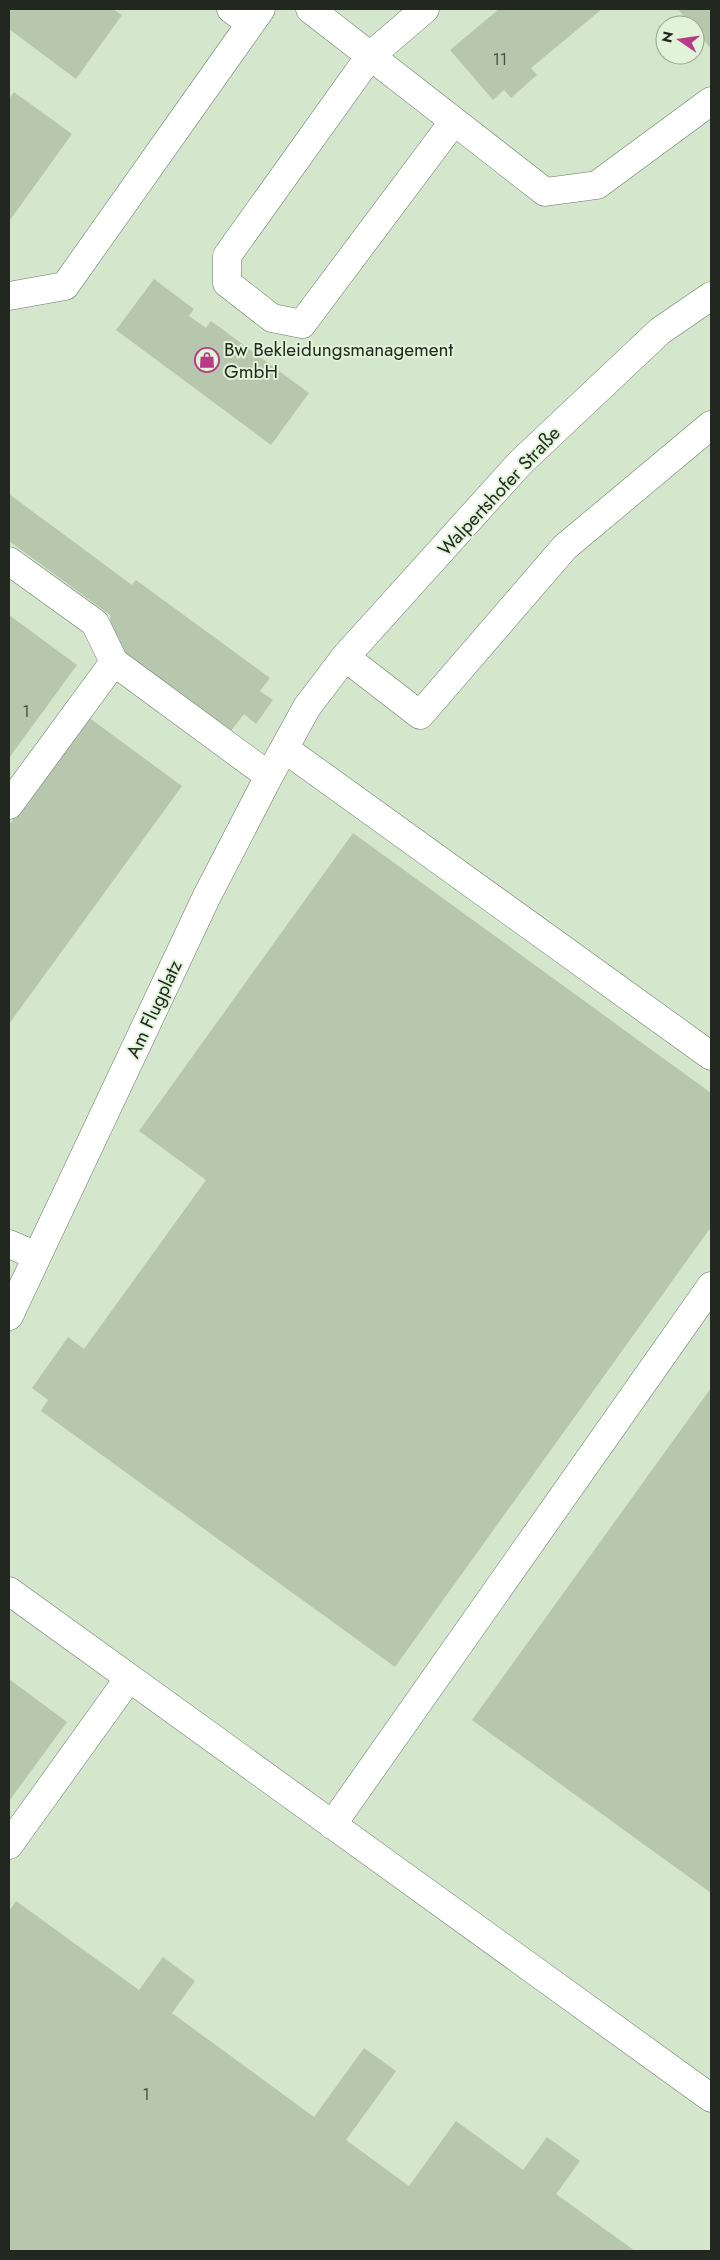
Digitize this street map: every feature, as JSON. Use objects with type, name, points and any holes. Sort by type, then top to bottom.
[{"type":"street","points":[[310,9],[545,192],[597,185],[711,101]]},
{"type":"street","points":[[425,9],[370,56],[227,256],[226,283],[272,318],[302,324],[454,122]]},
{"type":"street","points":[[9,296],[65,286],[247,14]]},
{"type":"street","name":"Walpertshofer Straße","points":[[307,707],[345,658],[520,463],[660,331],[711,296]]},
{"type":"street","points":[[345,658],[420,715],[565,547],[711,425]]},
{"type":"street","points":[[9,561],[94,623],[114,662],[269,776]]},
{"type":"street","points":[[9,805],[114,662]]},
{"type":"street","name":"Am Flugplatz","points":[[9,1316],[206,898],[307,707]]},
{"type":"street","points":[[285,749],[711,1056]]},
{"type":"street","points":[[9,1244],[37,1256]]},
{"type":"street","points":[[332,1825],[711,1286]]},
{"type":"street","points":[[9,1591],[711,2098]]},
{"type":"street","points":[[9,1845],[129,1678]]},
{"type":"building","points":[[9,9],[113,9],[122,15],[76,79],[9,29]]},
{"type":"building","points":[[499,9],[602,9],[531,68],[537,75],[511,98],[504,90],[493,100],[450,50]]},
{"type":"building","points":[[678,9],[711,9],[711,49],[705,42],[705,15],[683,15]]},
{"type":"building","points":[[14,92],[72,134],[10,220],[9,99]]},
{"type":"building","points":[[154,279],[194,309],[189,316],[206,328],[211,321],[309,393],[271,445],[116,330]]},
{"type":"building","points":[[9,494],[132,585],[136,580],[270,678],[260,691],[273,700],[256,724],[244,714],[230,732],[112,645],[110,615],[9,541]]},
{"type":"building","points":[[9,615],[77,665],[9,758]]},
{"type":"building","points":[[88,717],[182,786],[9,1024],[9,825]]},
{"type":"building","points":[[353,833],[711,1093],[711,1227],[395,1667],[41,1411],[48,1400],[32,1388],[68,1337],[84,1349],[206,1180],[139,1131]]},
{"type":"building","points":[[711,1388],[711,1893],[472,1720]]},
{"type":"building","points":[[9,1679],[67,1722],[9,1801]]},
{"type":"building","points":[[16,1901],[139,1990],[163,1957],[195,1981],[172,2013],[314,2117],[364,2048],[396,2071],[346,2140],[409,2186],[456,2121],[523,2170],[547,2137],[580,2161],[556,2194],[635,2251],[9,2251],[9,1911]]},
{"type":"place","name":"Bw Bekleidungsmanagement GmbH","points":[[207,360]]}]
